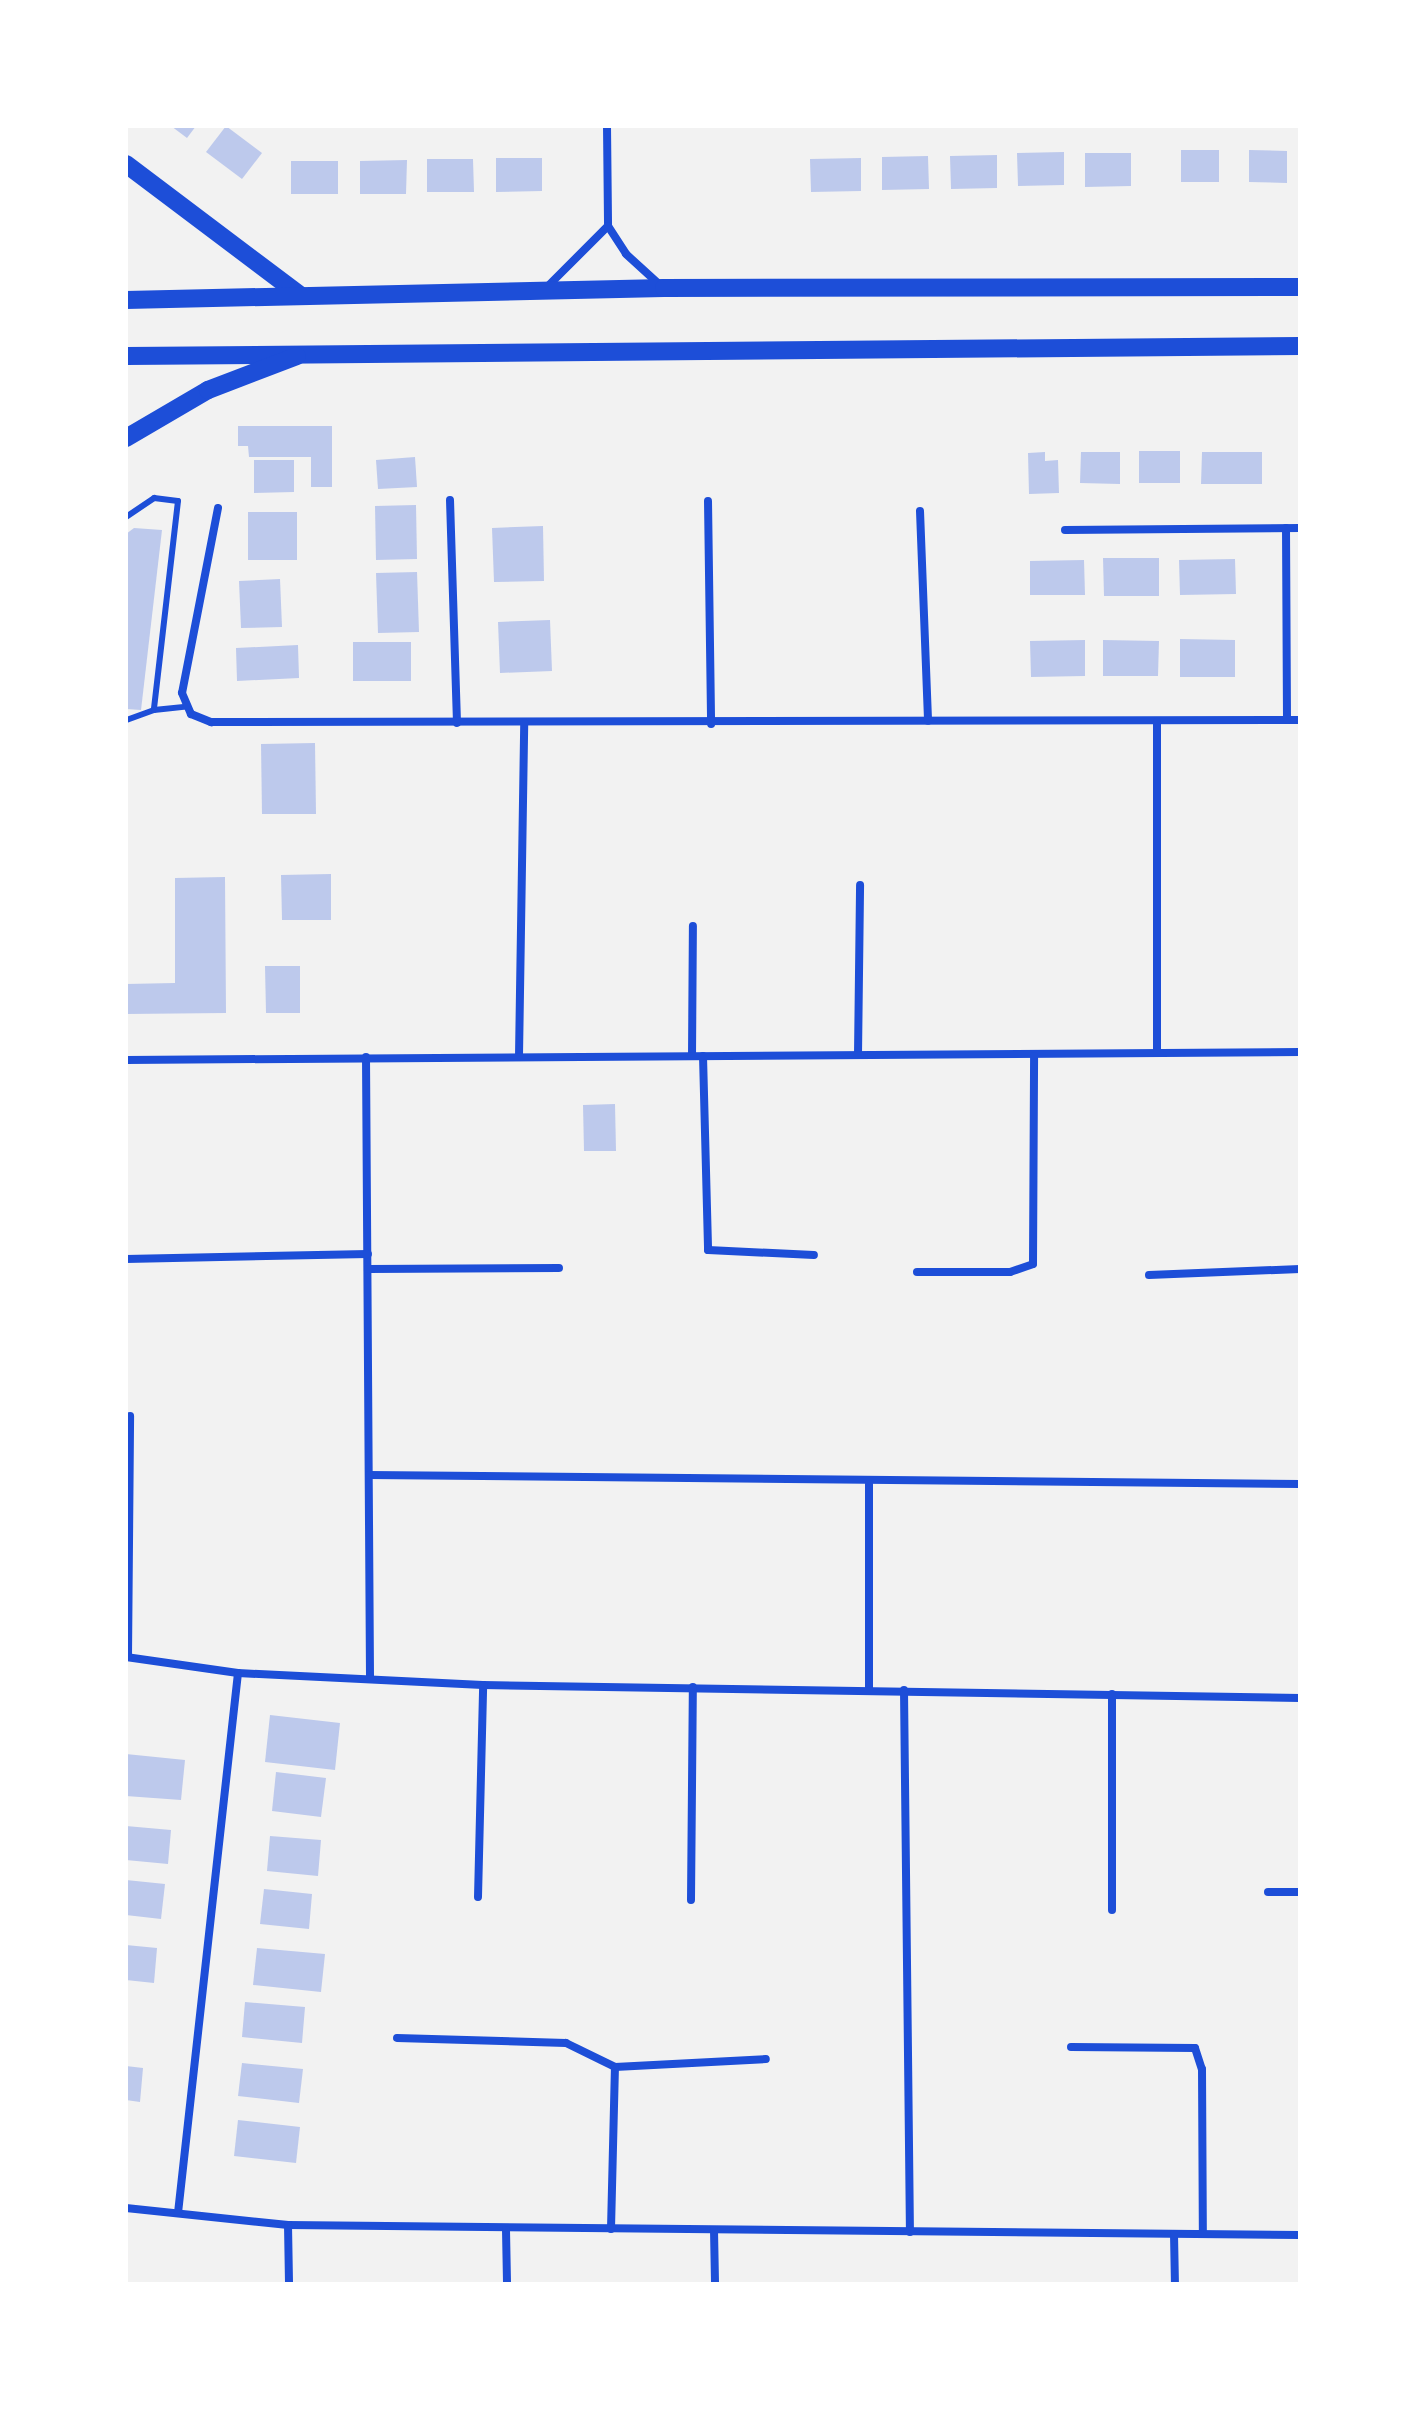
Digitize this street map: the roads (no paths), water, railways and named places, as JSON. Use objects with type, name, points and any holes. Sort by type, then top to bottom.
[{"type":"highway","points":[[126,164],[301,296]]},
{"type":"highway","points":[[126,300],[664,288],[1300,287]]},
{"type":"highway","points":[[126,356],[319,350],[1300,346]]},
{"type":"highway","points":[[126,438],[208,390],[319,350]]},
{"type":"street","points":[[607,126],[608,226],[626,254],[664,288]]},
{"type":"street","points":[[543,291],[608,226]]},
{"type":"street","points":[[450,500],[457,723]]},
{"type":"street","points":[[708,501],[711,724]]},
{"type":"street","points":[[218,508],[184,707],[191,714],[211,722],[711,724],[1300,720]]},
{"type":"street","points":[[920,511],[928,721]]},
{"type":"street","points":[[1286,528],[1287,720]]},
{"type":"street","points":[[1065,530],[1300,528]]},
{"type":"street","points":[[1157,722],[1157,1053]]},
{"type":"street","points":[[519,1056],[524,723]]},
{"type":"street","points":[[858,1055],[860,885]]},
{"type":"street","points":[[692,1056],[693,926]]},
{"type":"street","points":[[126,1060],[1300,1052]]},
{"type":"street","points":[[703,1056],[708,1250],[814,1255]]},
{"type":"street","points":[[917,1272],[1010,1272],[1033,1264],[1034,1056]]},
{"type":"street","points":[[366,1057],[370,1679]]},
{"type":"street","points":[[126,1259],[368,1254]]},
{"type":"street","points":[[368,1269],[559,1268]]},
{"type":"street","points":[[1149,1275],[1300,1269]]},
{"type":"street","points":[[130,1416],[127,1657],[238,1673],[483,1685],[1300,1698]]},
{"type":"street","points":[[369,1475],[869,1484],[1300,1484]]},
{"type":"street","points":[[869,1484],[869,1689]]},
{"type":"street","points":[[178,2213],[238,1673]]},
{"type":"street","points":[[478,1897],[483,1685]]},
{"type":"street","points":[[691,1900],[693,1687]]},
{"type":"street","points":[[904,1690],[910,2232]]},
{"type":"street","points":[[1112,1694],[1112,1910]]},
{"type":"street","points":[[1268,1892],[1300,1892]]},
{"type":"street","points":[[397,2038],[566,2043],[615,2067],[766,2059]]},
{"type":"street","points":[[1071,2047],[1195,2048],[1202,2069],[1203,2234]]},
{"type":"street","points":[[611,2229],[615,2067]]},
{"type":"street","points":[[126,2208],[288,2225],[506,2230],[1300,2235]]},
{"type":"street","points":[[288,2225],[289,2284]]},
{"type":"street","points":[[506,2230],[507,2284]]},
{"type":"street","points":[[714,2230],[715,2284]]},
{"type":"street","points":[[1174,2234],[1175,2284]]},
{"type":"lane","points":[[126,517],[154,498],[178,501],[154,710]]},
{"type":"lane","points":[[126,720],[154,710],[184,707]]}]
